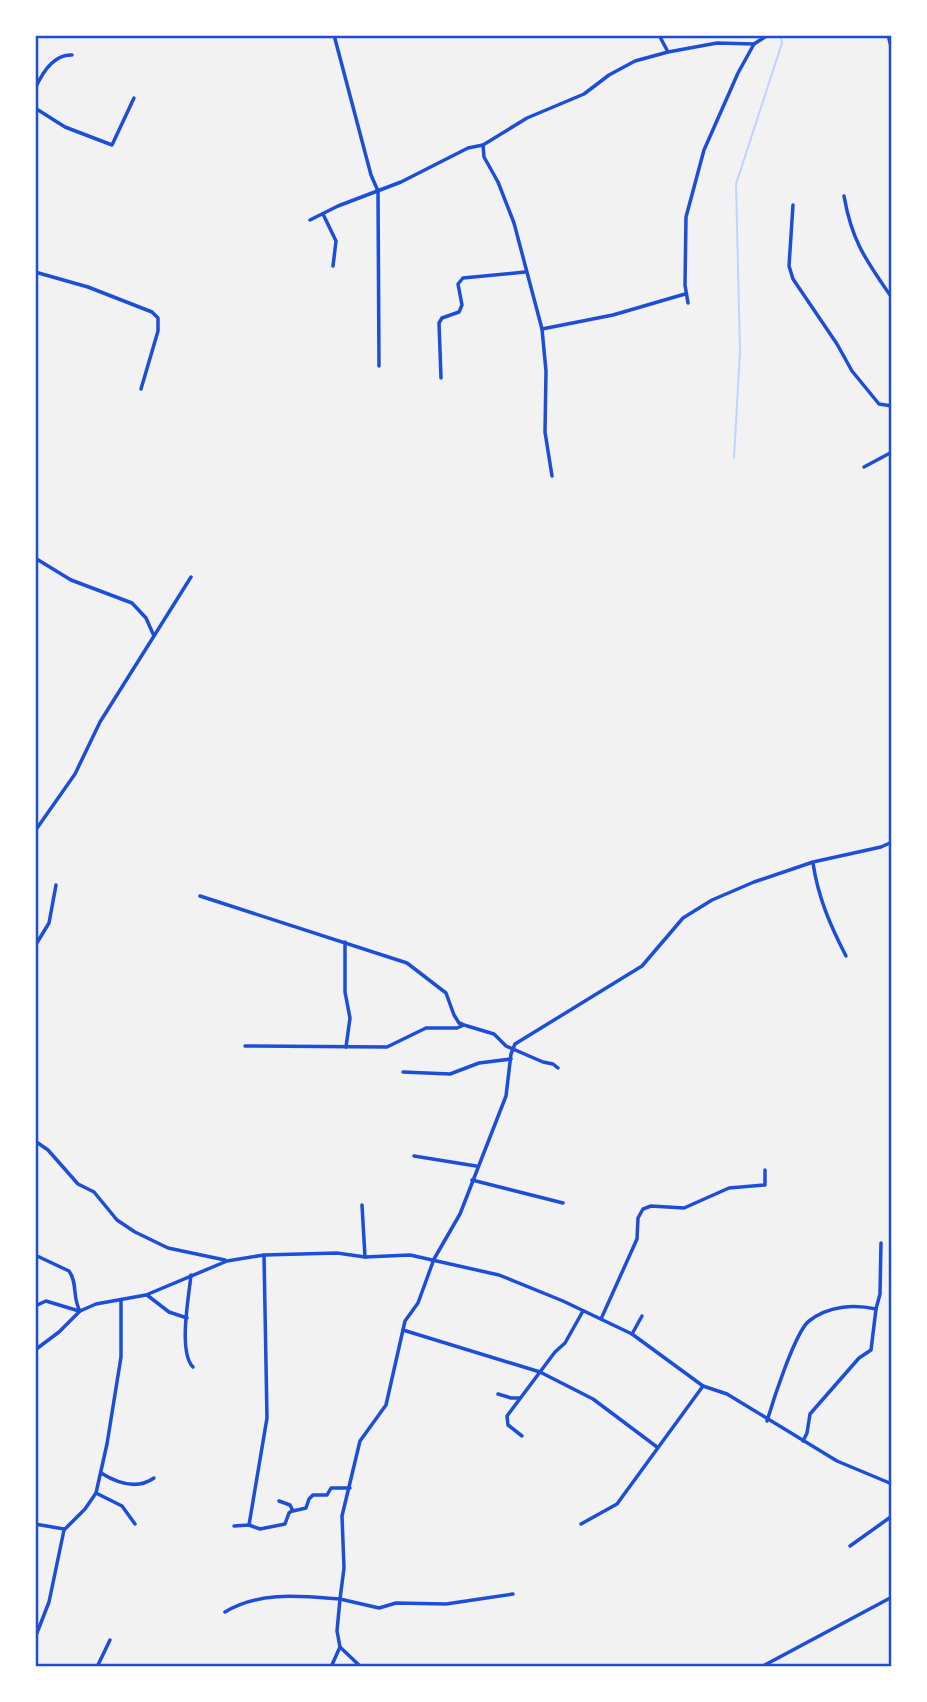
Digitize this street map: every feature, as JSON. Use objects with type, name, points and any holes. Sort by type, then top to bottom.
[{"type":"street","points":[[334,35],[371,175],[378,191],[379,366]]},
{"type":"street","points":[[659,35],[668,52]]},
{"type":"street","points":[[688,303],[685,294],[686,217],[704,150],[754,44],[768,35]]},
{"type":"street","points":[[890,36],[892,50]]},
{"type":"street","points":[[310,220],[441,163],[468,148],[483,145],[527,118],[584,94],[625,65],[668,52],[717,43],[754,44]]},
{"type":"street","points":[[35,89],[41,74],[51,64],[63,55],[72,55]]},
{"type":"street","points":[[35,108],[65,127],[107,146],[112,145],[134,98]]},
{"type":"street","points":[[483,145],[484,157],[514,223],[542,329],[546,371],[545,432],[552,476]]},
{"type":"street","points":[[844,197],[849,226],[862,253],[892,298]]},
{"type":"street","points":[[793,205],[789,266],[793,279],[852,371],[879,404],[892,406]]},
{"type":"street","points":[[323,214],[336,241],[333,266]]},
{"type":"street","points":[[35,272],[88,287],[152,312],[158,318],[159,331],[141,389]]},
{"type":"street","points":[[441,378],[439,323],[442,318],[460,312],[458,284],[463,278],[525,272]]},
{"type":"street","points":[[542,329],[613,315],[685,294]]},
{"type":"street","points":[[864,467],[892,452]]},
{"type":"street","points":[[35,558],[71,580],[132,603],[146,618],[154,636]]},
{"type":"street","points":[[35,831],[75,774],[100,722],[191,578]]},
{"type":"street","points":[[331,1667],[340,1647],[337,1631],[344,1568],[342,1516],[360,1441],[386,1405],[405,1321],[418,1303],[434,1259],[460,1214],[506,1096],[510,1059],[515,1044],[642,966],[689,913],[712,900],[813,862],[858,853],[892,842]]},
{"type":"street","points":[[813,862],[826,916],[846,956]]},
{"type":"street","points":[[35,946],[48,923],[56,885]]},
{"type":"street","points":[[200,896],[407,963],[446,993],[458,1023],[494,1034],[506,1046],[558,1068]]},
{"type":"street","points":[[345,942],[345,992],[350,1018],[346,1047]]},
{"type":"street","points":[[245,1046],[387,1047],[426,1028],[457,1028],[464,1025]]},
{"type":"street","points":[[403,1072],[450,1074],[479,1063],[510,1059]]},
{"type":"street","points":[[35,1142],[48,1150],[78,1184],[94,1192],[117,1220],[135,1233],[168,1248],[227,1261]]},
{"type":"street","points":[[414,1156],[477,1166]]},
{"type":"street","points":[[601,1319],[637,1239],[638,1218],[643,1209],[651,1206],[684,1208],[729,1188],[765,1185],[765,1170]]},
{"type":"street","points":[[472,1180],[563,1203]]},
{"type":"street","points":[[362,1205],[365,1257]]},
{"type":"street","points":[[803,1441],[810,1414],[859,1358],[871,1350],[880,1294],[881,1243]]},
{"type":"street","points":[[35,1255],[69,1271],[80,1311]]},
{"type":"street","points":[[249,1525],[267,1418],[264,1255]]},
{"type":"street","points":[[35,1350],[80,1311],[96,1304],[146,1295],[227,1261],[264,1255],[410,1255],[499,1275],[601,1319],[632,1334],[703,1386],[727,1394],[767,1421],[837,1461],[892,1484]]},
{"type":"street","points":[[191,1275],[187,1354],[193,1367]]},
{"type":"street","points":[[146,1295],[169,1312],[187,1318]]},
{"type":"street","points":[[35,1306],[46,1301],[80,1311]]},
{"type":"street","points":[[35,1638],[37,1625],[49,1602],[64,1530],[85,1509],[96,1493],[121,1357],[121,1301]]},
{"type":"street","points":[[767,1421],[798,1338],[808,1322],[830,1310],[858,1305],[876,1309]]},
{"type":"street","points":[[522,1436],[508,1425],[507,1416],[555,1352],[565,1343],[583,1311]]},
{"type":"street","points":[[632,1334],[642,1316]]},
{"type":"street","points":[[403,1330],[540,1372],[593,1399],[657,1447]]},
{"type":"street","points":[[35,1343],[40,1347]]},
{"type":"street","points":[[581,1524],[617,1504],[703,1386]]},
{"type":"street","points":[[498,1394],[519,1398]]},
{"type":"street","points":[[100,1473],[110,1479],[131,1484],[146,1484],[153,1478]]},
{"type":"street","points":[[234,1526],[249,1525],[260,1529],[285,1524],[289,1513],[306,1508],[313,1495],[327,1495],[331,1488],[350,1488]]},
{"type":"street","points":[[96,1493],[122,1506],[135,1524]]},
{"type":"street","points":[[279,1501],[290,1504],[293,1510]]},
{"type":"street","points":[[850,1546],[892,1516]]},
{"type":"street","points":[[35,1524],[64,1530]]},
{"type":"street","points":[[225,1612],[244,1602],[296,1595],[340,1599],[379,1608],[396,1603],[446,1604],[513,1594]]},
{"type":"street","points":[[761,1667],[892,1597]]},
{"type":"street","points":[[97,1667],[110,1640]]},
{"type":"street","points":[[340,1647],[362,1667]]},
{"type":"waterway","points":[[734,458],[740,351],[736,184],[782,43],[781,35]]}]
